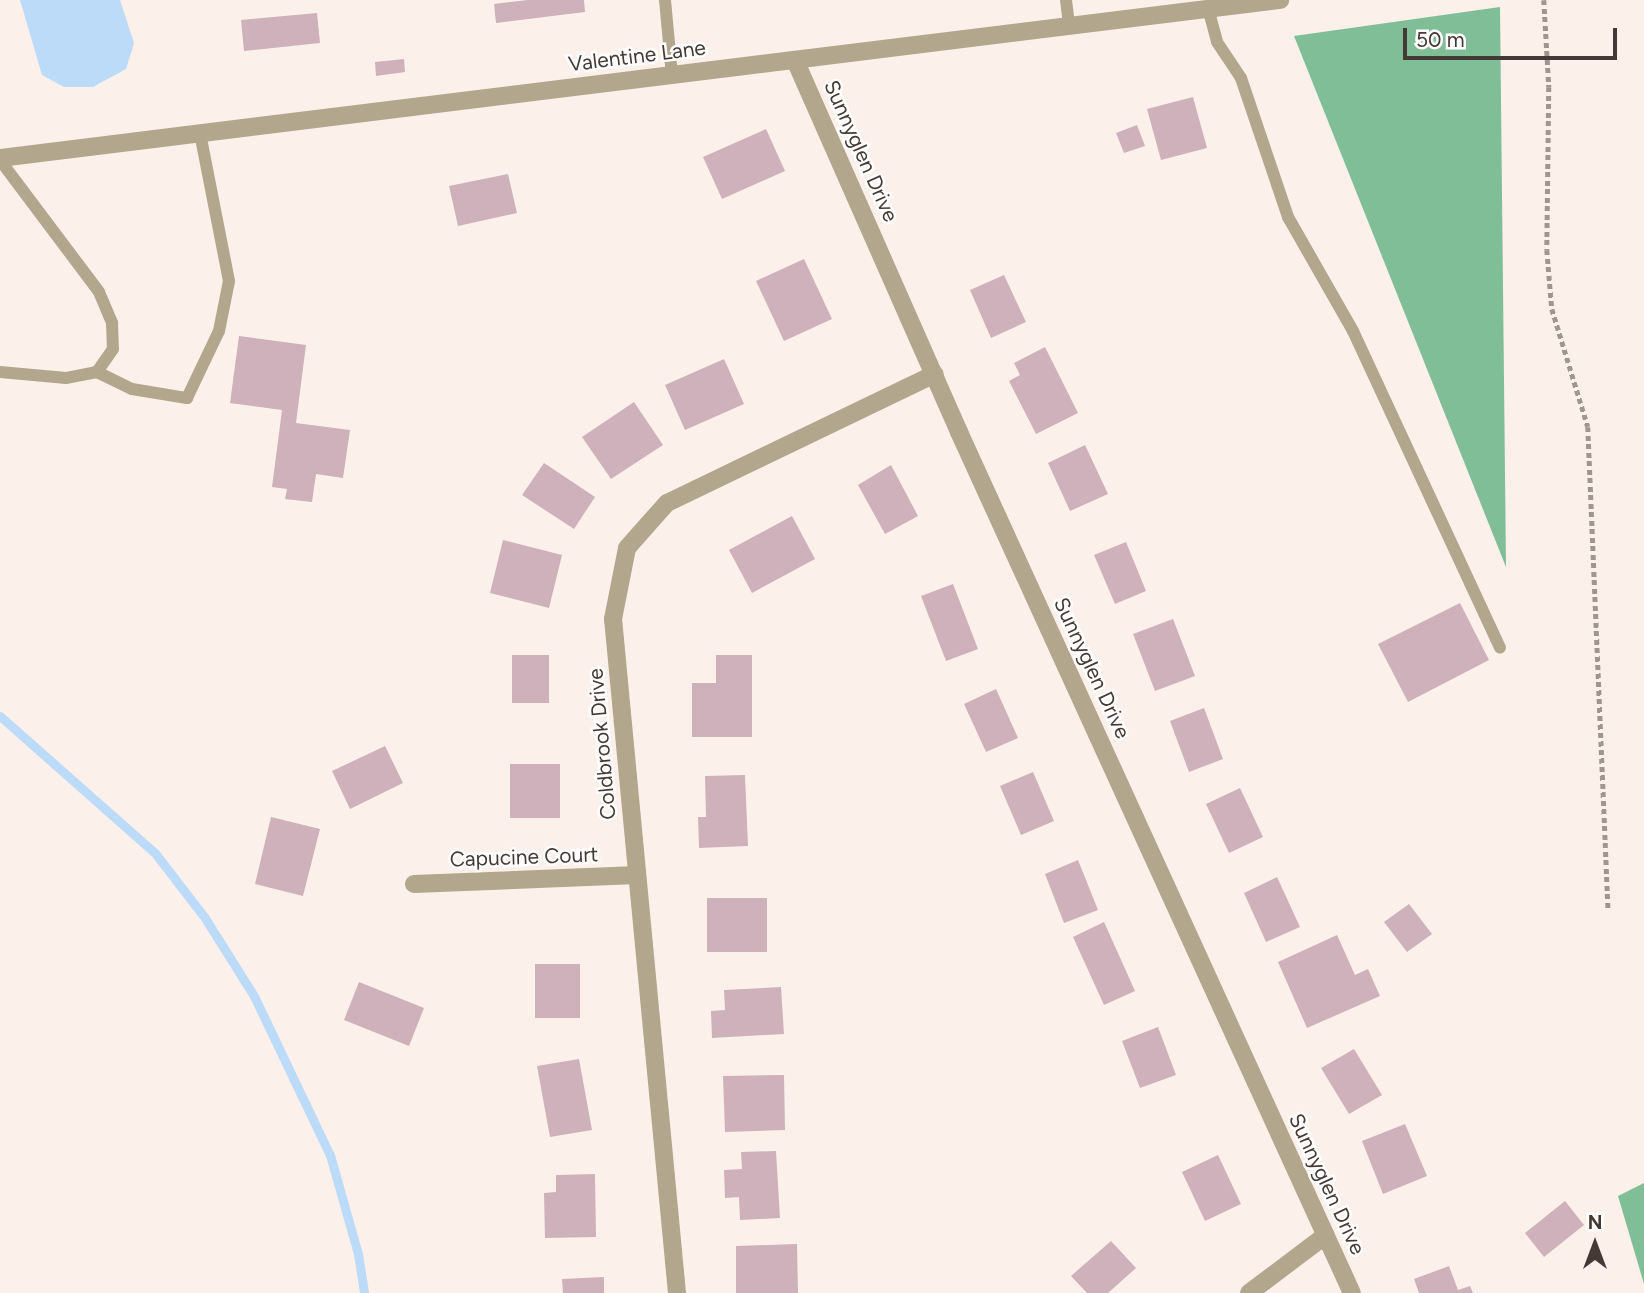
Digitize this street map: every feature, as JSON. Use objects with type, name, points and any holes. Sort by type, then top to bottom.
[{"type":"street","name":"Valentine Lane","points":[[0,159],[1280,0]]},
{"type":"street","name":"Sunnyglen Drive","points":[[795,60],[934,374],[1352,1293]]},
{"type":"street","name":"Coldbrook Drive","points":[[677,1293],[613,619],[627,548],[667,503],[934,374]]},
{"type":"street","name":"Capucine Court","points":[[414,884],[637,874]]},
{"type":"street","points":[[1250,1293],[1326,1235]]},
{"type":"lane","points":[[665,0],[672,75]]},
{"type":"lane","points":[[1066,0],[1069,25]]},
{"type":"lane","points":[[1208,8],[1217,41],[1241,78],[1288,217],[1353,331],[1500,648]]},
{"type":"lane","points":[[0,372],[66,378],[97,372],[132,389],[187,398],[219,331],[229,281],[200,133]]},
{"type":"lane","points":[[0,159],[99,292],[112,323],[113,349],[97,372]]},
{"type":"path","points":[[1544,0],[1549,88],[1547,250],[1552,309],[1588,428],[1608,909]]},
{"type":"green space","points":[[1500,7],[1506,567],[1294,36]]},
{"type":"green space","points":[[1644,1183],[1644,1284],[1618,1196]]},
{"type":"water","points":[[20,0],[120,0],[134,43],[126,69],[93,87],[64,87],[42,75]]},
{"type":"building","points":[[528,0],[584,0],[585,12],[496,23],[494,4]]},
{"type":"building","points":[[317,13],[320,43],[244,51],[241,20]]},
{"type":"building","points":[[404,59],[405,72],[376,76],[375,62]]},
{"type":"building","points":[[1193,97],[1207,148],[1161,160],[1147,109]]},
{"type":"building","points":[[1137,125],[1145,146],[1124,153],[1116,133]]},
{"type":"building","points":[[766,129],[785,171],[722,199],[703,157]]},
{"type":"building","points":[[508,174],[517,213],[458,226],[449,186]]},
{"type":"building","points":[[804,259],[832,319],[784,341],[756,281]]},
{"type":"building","points":[[1004,275],[1026,322],[991,338],[970,290]]},
{"type":"building","points":[[239,336],[306,345],[296,423],[350,430],[343,478],[316,474],[312,502],[285,499],[287,489],[272,487],[282,410],[230,403]]},
{"type":"building","points":[[1045,347],[1078,413],[1036,434],[1009,381],[1020,375],[1014,363]]},
{"type":"building","points":[[724,359],[744,404],[685,430],[665,385]]},
{"type":"building","points":[[634,402],[663,445],[611,479],[582,437]]},
{"type":"building","points":[[1085,445],[1108,494],[1070,511],[1048,463]]},
{"type":"building","points":[[544,463],[595,497],[574,529],[522,495]]},
{"type":"building","points":[[891,465],[918,516],[885,534],[858,485]]},
{"type":"building","points":[[792,516],[815,559],[752,593],[729,550]]},
{"type":"building","points":[[503,540],[562,555],[549,608],[490,593]]},
{"type":"building","points":[[1126,542],[1146,591],[1115,604],[1094,555]]},
{"type":"building","points":[[953,584],[978,649],[946,661],[921,596]]},
{"type":"building","points":[[1460,603],[1489,660],[1408,702],[1378,644]]},
{"type":"building","points":[[1173,619],[1195,676],[1155,691],[1133,634]]},
{"type":"building","points":[[512,655],[549,655],[549,703],[512,703]]},
{"type":"building","points":[[716,655],[752,655],[752,737],[692,737],[692,683],[716,683]]},
{"type":"building","points":[[996,689],[1018,738],[986,752],[964,704]]},
{"type":"building","points":[[1204,708],[1223,759],[1189,772],[1170,721]]},
{"type":"building","points":[[385,746],[403,783],[350,809],[332,771]]},
{"type":"building","points":[[510,764],[560,764],[560,818],[510,818]]},
{"type":"building","points":[[1033,772],[1054,821],[1021,835],[1000,786]]},
{"type":"building","points":[[745,775],[748,846],[699,848],[698,817],[706,817],[705,776]]},
{"type":"building","points":[[1240,788],[1263,837],[1229,853],[1206,804]]},
{"type":"building","points":[[271,817],[320,829],[303,896],[255,884]]},
{"type":"building","points":[[1078,860],[1098,910],[1064,923],[1045,874]]},
{"type":"building","points":[[1277,877],[1300,927],[1266,942],[1244,893]]},
{"type":"building","points":[[707,898],[767,898],[767,952],[707,952]]},
{"type":"building","points":[[1409,904],[1432,934],[1407,952],[1384,922]]},
{"type":"building","points":[[1104,922],[1135,991],[1104,1005],[1073,937]]},
{"type":"building","points":[[1337,935],[1355,975],[1368,969],[1380,996],[1307,1028],[1278,962]]},
{"type":"building","points":[[535,964],[580,964],[580,1018],[535,1018]]},
{"type":"building","points":[[359,982],[424,1008],[409,1046],[344,1020]]},
{"type":"building","points":[[781,987],[784,1034],[712,1038],[711,1011],[725,1010],[724,990]]},
{"type":"building","points":[[1158,1027],[1176,1075],[1140,1088],[1122,1041]]},
{"type":"building","points":[[1354,1049],[1382,1095],[1349,1114],[1321,1068]]},
{"type":"building","points":[[579,1059],[592,1130],[550,1137],[537,1066]]},
{"type":"building","points":[[784,1075],[785,1130],[725,1132],[723,1076]]},
{"type":"building","points":[[1405,1124],[1427,1176],[1383,1194],[1362,1141]]},
{"type":"building","points":[[776,1151],[780,1218],[740,1220],[739,1197],[725,1198],[724,1170],[742,1169],[741,1152]]},
{"type":"building","points":[[1218,1155],[1241,1204],[1205,1221],[1182,1172]]},
{"type":"building","points":[[595,1174],[596,1237],[545,1238],[544,1193],[556,1192],[556,1175]]},
{"type":"building","points":[[1565,1201],[1584,1225],[1544,1257],[1525,1233]]},
{"type":"building","points":[[1111,1241],[1136,1268],[1108,1293],[1087,1293],[1071,1276]]},
{"type":"building","points":[[797,1244],[798,1293],[736,1293],[736,1246]]},
{"type":"building","points":[[1449,1266],[1458,1290],[1470,1286],[1473,1293],[1419,1293],[1414,1279]]},
{"type":"building","points":[[604,1277],[604,1293],[563,1293],[562,1279]]},
{"type":"waterway","points":[[0,716],[155,853],[205,918],[254,996],[330,1155],[358,1254],[364,1293]]}]
